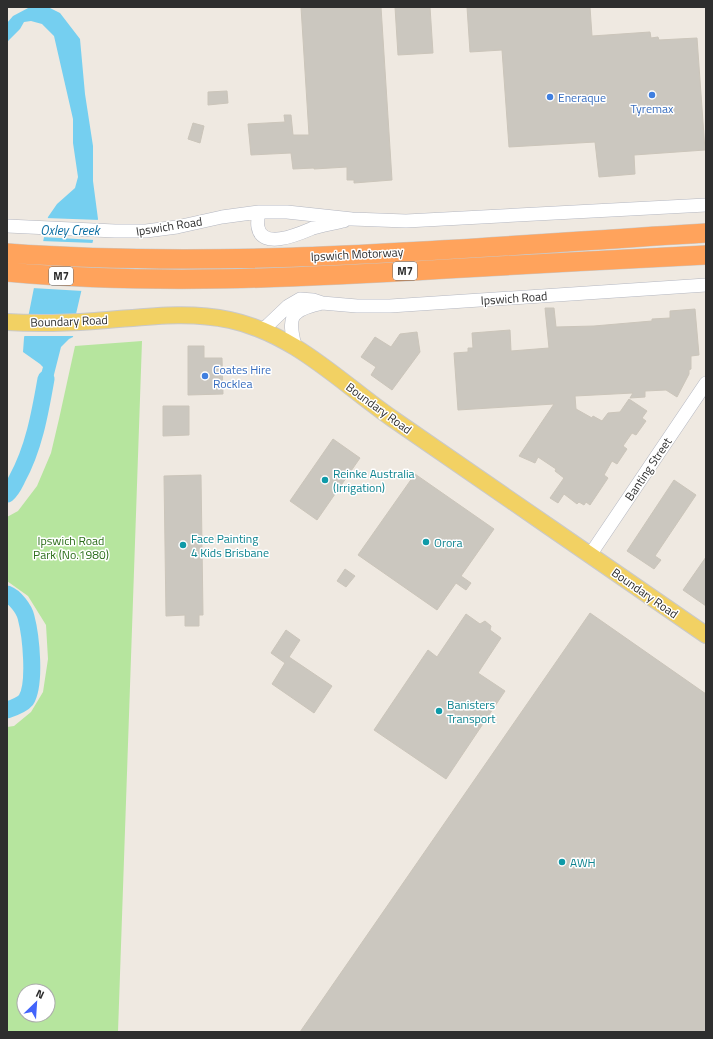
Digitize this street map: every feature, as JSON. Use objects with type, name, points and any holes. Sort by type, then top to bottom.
[{"type":"highway","name":"Ipswich Motorway","points":[[15,254],[182,260],[310,257],[706,233]]},
{"type":"highway","name":"Ipswich Motorway","points":[[12,273],[104,277],[214,279],[311,276],[706,255]]},
{"type":"main road","name":"Boundary Road","points":[[8,322],[68,323],[168,315],[193,315],[231,320],[262,330],[295,346],[369,403],[706,635]]},
{"type":"street","name":"Ipswich Road","points":[[7,226],[115,232],[160,230],[222,217],[259,212],[287,212],[352,220],[382,221],[438,220],[706,205]]},
{"type":"street","name":"Ipswich Road","points":[[259,212],[257,226],[259,232],[267,238],[276,239],[292,237],[322,226],[352,220]]},
{"type":"street","name":"Ipswich Road","points":[[262,330],[295,301],[306,299],[322,303],[356,306],[390,306],[706,285]]},
{"type":"street","name":"Ipswich Road","points":[[295,346],[291,329],[297,312],[303,308],[322,303]]},
{"type":"street","name":"Banting Street","points":[[590,555],[706,383]]},
{"type":"green space","name":"Ipswich Road Park (No.1980)","points":[[142,341],[118,1032],[7,1032],[7,727],[14,726],[31,712],[43,692],[48,659],[46,625],[28,596],[7,581],[7,517],[18,511],[37,486],[51,453],[75,346]]},
{"type":"water","name":"Oxley Creek","points":[[30,7],[48,7],[60,13],[80,39],[85,94],[93,146],[93,181],[98,219],[76,314],[73,337],[61,347],[47,402],[34,400],[43,367],[23,352],[24,338],[48,217],[57,204],[75,188],[78,177],[73,143],[73,119],[54,36],[42,24],[31,21],[24,22],[20,29],[7,42],[7,23],[13,16]]},
{"type":"pier","points":[[45,218],[100,220],[95,240],[42,237]]},
{"type":"pier","points":[[41,241],[94,243],[83,291],[32,288]]},
{"type":"pier","points":[[27,315],[78,315],[75,336],[23,336]]},
{"type":"building","points":[[301,7],[381,7],[392,180],[354,183],[354,180],[347,180],[347,167],[293,169],[291,153],[251,155],[248,124],[285,122],[284,115],[291,115],[293,135],[309,135]]},
{"type":"building","points":[[395,7],[430,7],[433,53],[398,55]]},
{"type":"building","points":[[467,7],[590,7],[592,36],[650,32],[651,38],[658,37],[659,40],[697,38],[705,150],[634,155],[635,174],[599,177],[595,142],[509,147],[502,50],[470,52]]},
{"type":"building","points":[[227,91],[228,103],[208,105],[208,92]]},
{"type":"building","points":[[193,123],[204,126],[200,143],[188,139]]},
{"type":"building","points":[[545,308],[554,308],[556,327],[594,326],[652,321],[652,319],[670,318],[670,311],[695,309],[699,355],[691,356],[691,369],[689,370],[689,374],[677,397],[666,390],[645,391],[645,397],[630,398],[633,393],[575,396],[576,409],[592,418],[593,416],[602,421],[608,413],[620,412],[629,399],[647,411],[642,418],[646,421],[636,435],[632,433],[623,446],[627,449],[617,464],[612,461],[604,475],[608,478],[590,505],[586,502],[584,505],[579,502],[577,504],[564,494],[558,503],[550,498],[564,478],[555,471],[556,469],[538,457],[535,463],[519,456],[554,404],[458,410],[454,353],[468,352],[468,348],[473,348],[472,333],[510,330],[511,351],[549,348]]},
{"type":"building","points":[[417,332],[420,352],[392,390],[371,375],[376,367],[361,357],[375,337],[391,347],[400,334]]},
{"type":"building","name":"Coates Hire Rocklea","points":[[188,346],[204,346],[204,358],[222,358],[223,394],[188,395]]},
{"type":"building","points":[[163,406],[189,406],[189,435],[163,436]]},
{"type":"building","name":"Reinke Australia (Irrigation)","points":[[333,439],[360,458],[317,520],[290,501]]},
{"type":"building","name":"Orora","points":[[415,474],[494,529],[461,576],[471,583],[466,590],[456,583],[437,610],[358,555]]},
{"type":"building","name":"Face Painting 4 Kids Brisbane","points":[[201,475],[203,615],[199,615],[199,626],[185,626],[185,615],[166,616],[164,476]]},
{"type":"building","points":[[674,480],[696,495],[655,556],[661,560],[654,569],[627,551]]},
{"type":"building","points":[[706,557],[706,606],[683,590]]},
{"type":"building","points":[[345,569],[355,576],[346,587],[337,581]]},
{"type":"building","name":"AWH","points":[[590,613],[706,694],[706,1032],[300,1032]]},
{"type":"building","name":"Banisters Transport","points":[[466,614],[480,624],[485,621],[491,626],[490,630],[501,638],[478,673],[505,691],[446,779],[374,730],[428,650],[437,657]]},
{"type":"building","points":[[286,630],[300,640],[289,657],[332,686],[314,713],[272,684],[285,663],[271,653]]},
{"type":"waterway","name":"Oxley Creek","points":[[7,494],[13,487],[28,455],[39,417],[46,379]]},
{"type":"waterway","name":"Oxley Creek","points":[[7,594],[19,604],[26,617],[30,636],[32,660],[31,683],[26,700],[20,705],[7,710]]},
{"type":"place","name":"Tyremax","points":[[652,95]]},
{"type":"place","name":"Eneraque","points":[[550,97]]},
{"type":"place","name":"Coates Hire Rocklea","points":[[205,376]]},
{"type":"place","name":"Reinke Australia (Irrigation)","points":[[325,480]]},
{"type":"place","name":"Orora","points":[[426,542]]},
{"type":"place","name":"Face Painting 4 Kids Brisbane","points":[[183,545]]},
{"type":"place","name":"Banisters Transport","points":[[439,711]]},
{"type":"place","name":"AWH","points":[[562,862]]}]
